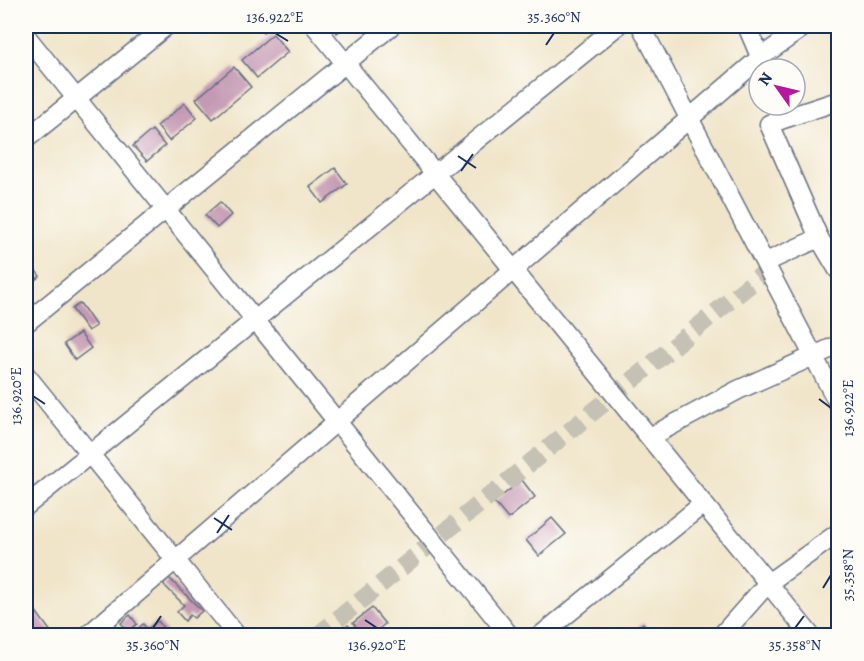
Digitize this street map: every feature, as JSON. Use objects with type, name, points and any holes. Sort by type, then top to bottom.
[{"type":"street","points":[[26,139],[165,26]]},
{"type":"street","points":[[315,26],[811,636]]},
{"type":"street","points":[[26,323],[391,26]]},
{"type":"street","points":[[26,506],[616,26]]},
{"type":"street","points":[[641,26],[816,357],[838,403]]},
{"type":"street","points":[[747,26],[760,57]]},
{"type":"street","points":[[770,57],[805,26]]},
{"type":"street","points":[[26,36],[510,636]]},
{"type":"street","points":[[87,636],[690,118],[747,75]]},
{"type":"street","points":[[807,107],[838,101]]},
{"type":"street","points":[[778,117],[769,123],[819,238],[838,270]]},
{"type":"street","points":[[766,262],[819,238]]},
{"type":"street","points":[[650,437],[738,390],[816,357],[838,345]]},
{"type":"street","points":[[26,375],[237,636]]},
{"type":"street","points":[[540,636],[703,504]]},
{"type":"street","points":[[721,636],[768,583],[838,533]]},
{"type":"building","points":[[258,26],[272,26],[263,32]]},
{"type":"building","points":[[331,26],[346,26],[337,33]]},
{"type":"building","points":[[273,34],[288,52],[257,78],[242,60]]},
{"type":"building","points":[[234,67],[251,87],[213,119],[196,99]]},
{"type":"building","points":[[185,103],[197,118],[169,141],[157,126]]},
{"type":"building","points":[[152,130],[165,146],[147,161],[133,146]]},
{"type":"building","points":[[335,168],[347,184],[322,203],[310,187]]},
{"type":"building","points":[[220,202],[231,215],[217,228],[205,215]]},
{"type":"building","points":[[26,258],[40,276],[26,287]]},
{"type":"building","points":[[80,303],[96,326],[88,331],[72,309]]},
{"type":"building","points":[[80,333],[91,348],[75,360],[64,344]]},
{"type":"building","points":[[522,480],[535,497],[508,519],[494,502]]},
{"type":"building","points":[[552,518],[566,534],[539,556],[526,540]]},
{"type":"building","points":[[169,578],[202,611],[194,618],[190,615],[185,621],[177,612],[184,605],[163,584]]},
{"type":"building","points":[[26,598],[54,636],[29,636],[26,631]]},
{"type":"building","points":[[372,608],[385,624],[370,636],[363,636],[353,623]]},
{"type":"building","points":[[130,615],[137,624],[128,631],[121,623]]},
{"type":"building","points":[[158,621],[169,636],[129,636],[143,624],[147,629]]},
{"type":"building","points":[[643,623],[653,636],[627,636]]},
{"type":"building","points":[[348,625],[357,636],[338,636],[337,634]]},
{"type":"tunnel","points":[[317,636],[769,269]]}]
